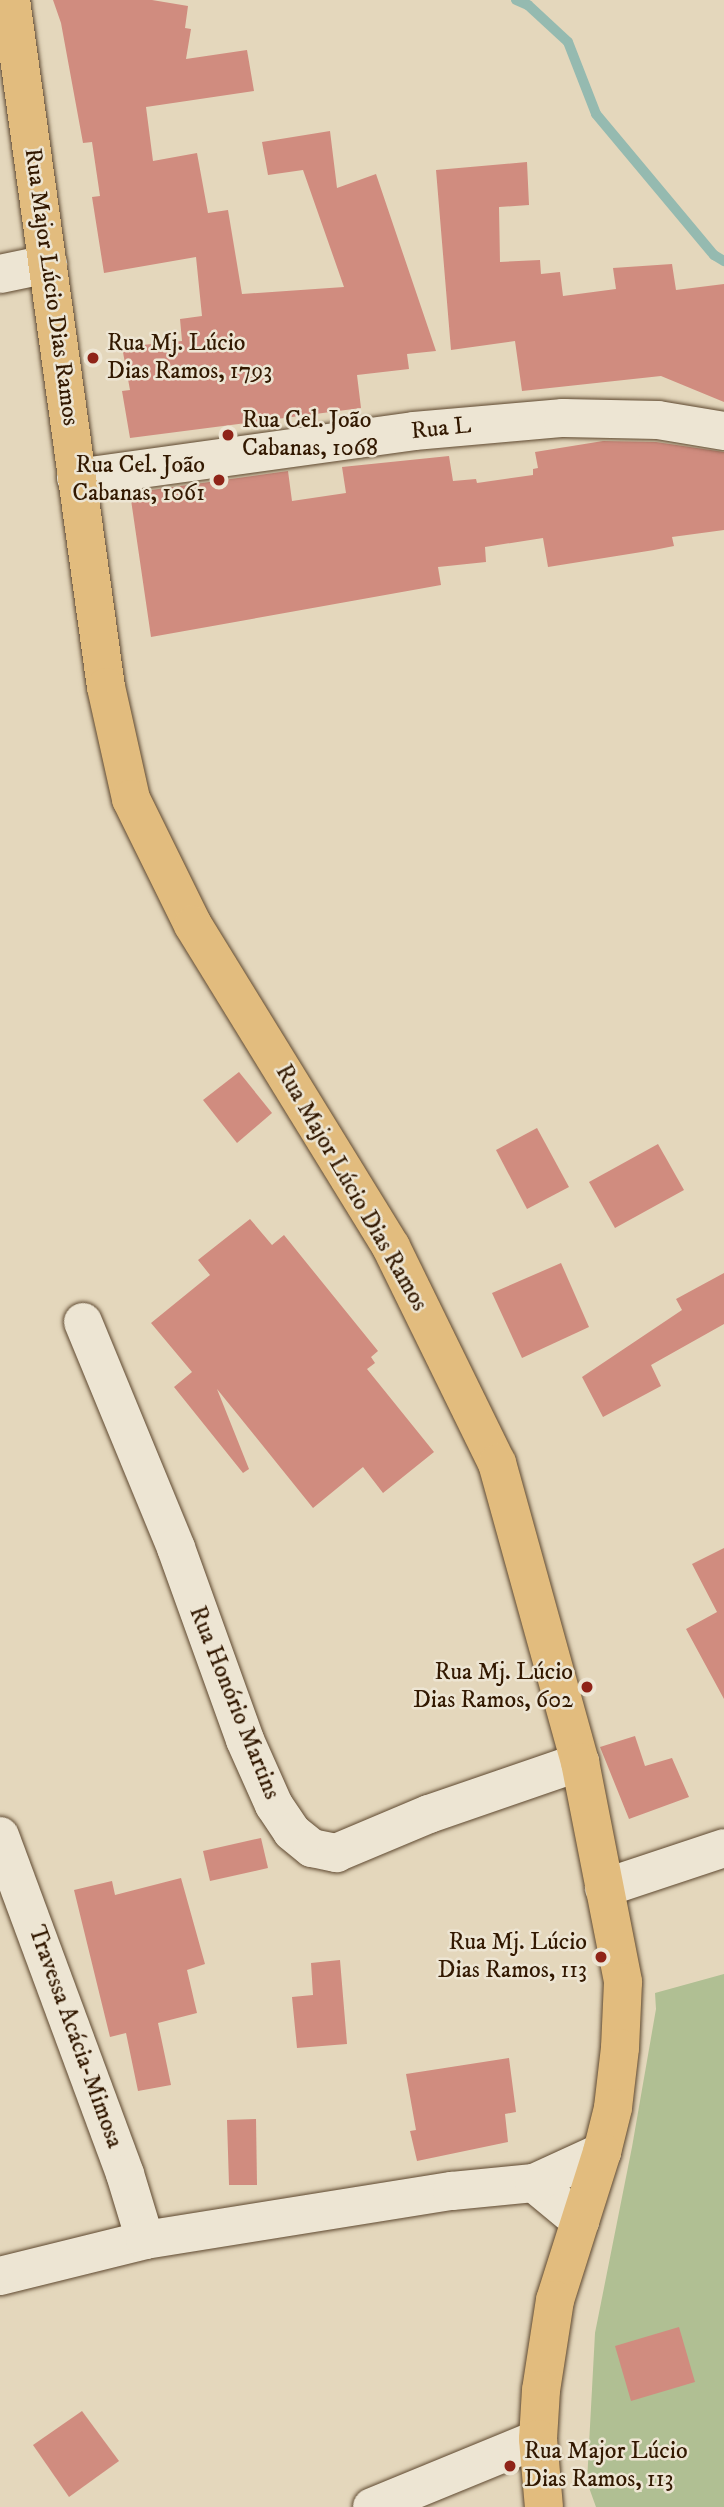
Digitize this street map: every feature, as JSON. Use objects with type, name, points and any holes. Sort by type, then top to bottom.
[{"type":"main road","name":"Rua Major Lúcio Dias Ramos","points":[[11,0],[106,687],[131,799],[193,925],[391,1247],[497,1463],[580,1762],[622,1982],[620,2048],[613,2108],[602,2152],[555,2300],[541,2390],[538,2439],[544,2507]]},
{"type":"street","points":[[0,274],[48,264]]},
{"type":"street","name":"Rua L","points":[[76,478],[414,431],[563,418],[658,420],[724,431]]},
{"type":"street","name":"Rua Honório Martins","points":[[83,1322],[176,1548],[245,1740],[274,1805],[292,1832],[312,1848],[336,1853],[429,1814],[580,1762]]},
{"type":"street","name":"Travessa Acácia-Mimosa","points":[[0,1836],[125,2174],[145,2240]]},
{"type":"street","points":[[604,1888],[724,1848]]},
{"type":"street","points":[[0,2276],[145,2240],[439,2193],[534,2183],[602,2152]]},
{"type":"street","points":[[534,2183],[580,2221]]},
{"type":"street","points":[[372,2507],[538,2439]]},
{"type":"green space","points":[[724,1974],[724,2507],[596,2507],[587,2482],[595,2333],[632,2147],[656,2009],[655,1993]]},
{"type":"building","points":[[53,0],[152,0],[188,6],[185,28],[191,29],[186,59],[247,50],[254,91],[146,107],[153,161],[197,153],[208,213],[228,210],[242,294],[344,287],[303,170],[268,175],[262,142],[330,131],[337,188],[376,174],[436,351],[407,354],[409,369],[357,375],[361,408],[130,438],[122,391],[130,390],[122,347],[182,341],[180,319],[202,316],[196,257],[104,273],[92,197],[100,196],[92,142],[83,143],[61,23]]},
{"type":"building","points":[[527,162],[529,205],[499,207],[500,262],[540,260],[541,274],[560,272],[563,296],[616,289],[613,268],[672,264],[676,290],[724,284],[724,402],[661,376],[522,391],[515,341],[451,350],[436,170]]},
{"type":"building","points":[[603,441],[656,442],[724,452],[724,530],[672,537],[674,546],[548,567],[543,538],[485,547],[486,562],[438,567],[441,585],[151,637],[130,493],[288,471],[292,501],[346,493],[342,467],[449,456],[453,481],[476,479],[477,483],[533,475],[533,469],[538,468],[535,452]]},
{"type":"building","points":[[239,1072],[272,1113],[237,1143],[203,1100]]},
{"type":"building","points":[[537,1128],[569,1187],[527,1209],[496,1150]]},
{"type":"building","points":[[658,1144],[684,1190],[615,1228],[589,1182]]},
{"type":"building","points":[[250,1219],[272,1245],[284,1235],[378,1351],[371,1357],[375,1363],[367,1369],[434,1452],[383,1493],[363,1467],[313,1508],[217,1389],[249,1469],[243,1473],[174,1387],[192,1372],[151,1323],[210,1275],[198,1260]]},
{"type":"building","points":[[561,1263],[589,1327],[522,1358],[492,1293]]},
{"type":"building","points":[[724,1273],[724,1324],[651,1365],[661,1386],[603,1417],[582,1377],[682,1310],[676,1299]]},
{"type":"building","points":[[724,1548],[724,1699],[686,1629],[717,1612],[692,1564]]},
{"type":"building","points":[[635,1736],[645,1766],[672,1758],[689,1797],[629,1819],[600,1747]]},
{"type":"building","points":[[261,1838],[268,1868],[210,1881],[203,1851]]},
{"type":"building","points":[[181,1878],[205,1964],[187,1970],[197,2013],[158,2023],[171,2085],[138,2091],[126,2033],[110,2037],[74,1890],[112,1881],[115,1895]]},
{"type":"building","points":[[340,1960],[347,2044],[297,2048],[292,1997],[313,1995],[311,1963]]},
{"type":"building","points":[[509,2058],[516,2112],[505,2114],[508,2142],[417,2161],[410,2131],[416,2130],[406,2074]]},
{"type":"building","points":[[256,2119],[257,2185],[229,2185],[227,2120]]},
{"type":"building","points":[[679,2327],[695,2382],[631,2401],[615,2346]]},
{"type":"building","points":[[82,2411],[119,2461],[69,2497],[33,2445]]},
{"type":"waterway","points":[[516,0],[528,5],[568,42],[596,114],[714,255],[724,261]]},
{"type":"place","name":"Rua Mj. Lúcio Dias Ramos, 1793","points":[[93,358]]},
{"type":"place","name":"Rua Cel. João Cabanas, 1068","points":[[228,435]]},
{"type":"place","name":"Rua Cel. João Cabanas, 1061","points":[[219,480]]},
{"type":"place","name":"Rua Mj. Lúcio Dias Ramos, 602","points":[[587,1687]]},
{"type":"place","name":"Rua Mj. Lúcio Dias Ramos, 113","points":[[601,1957]]},
{"type":"place","name":"Rua Major Lúcio Dias Ramos, 113","points":[[510,2466]]}]
